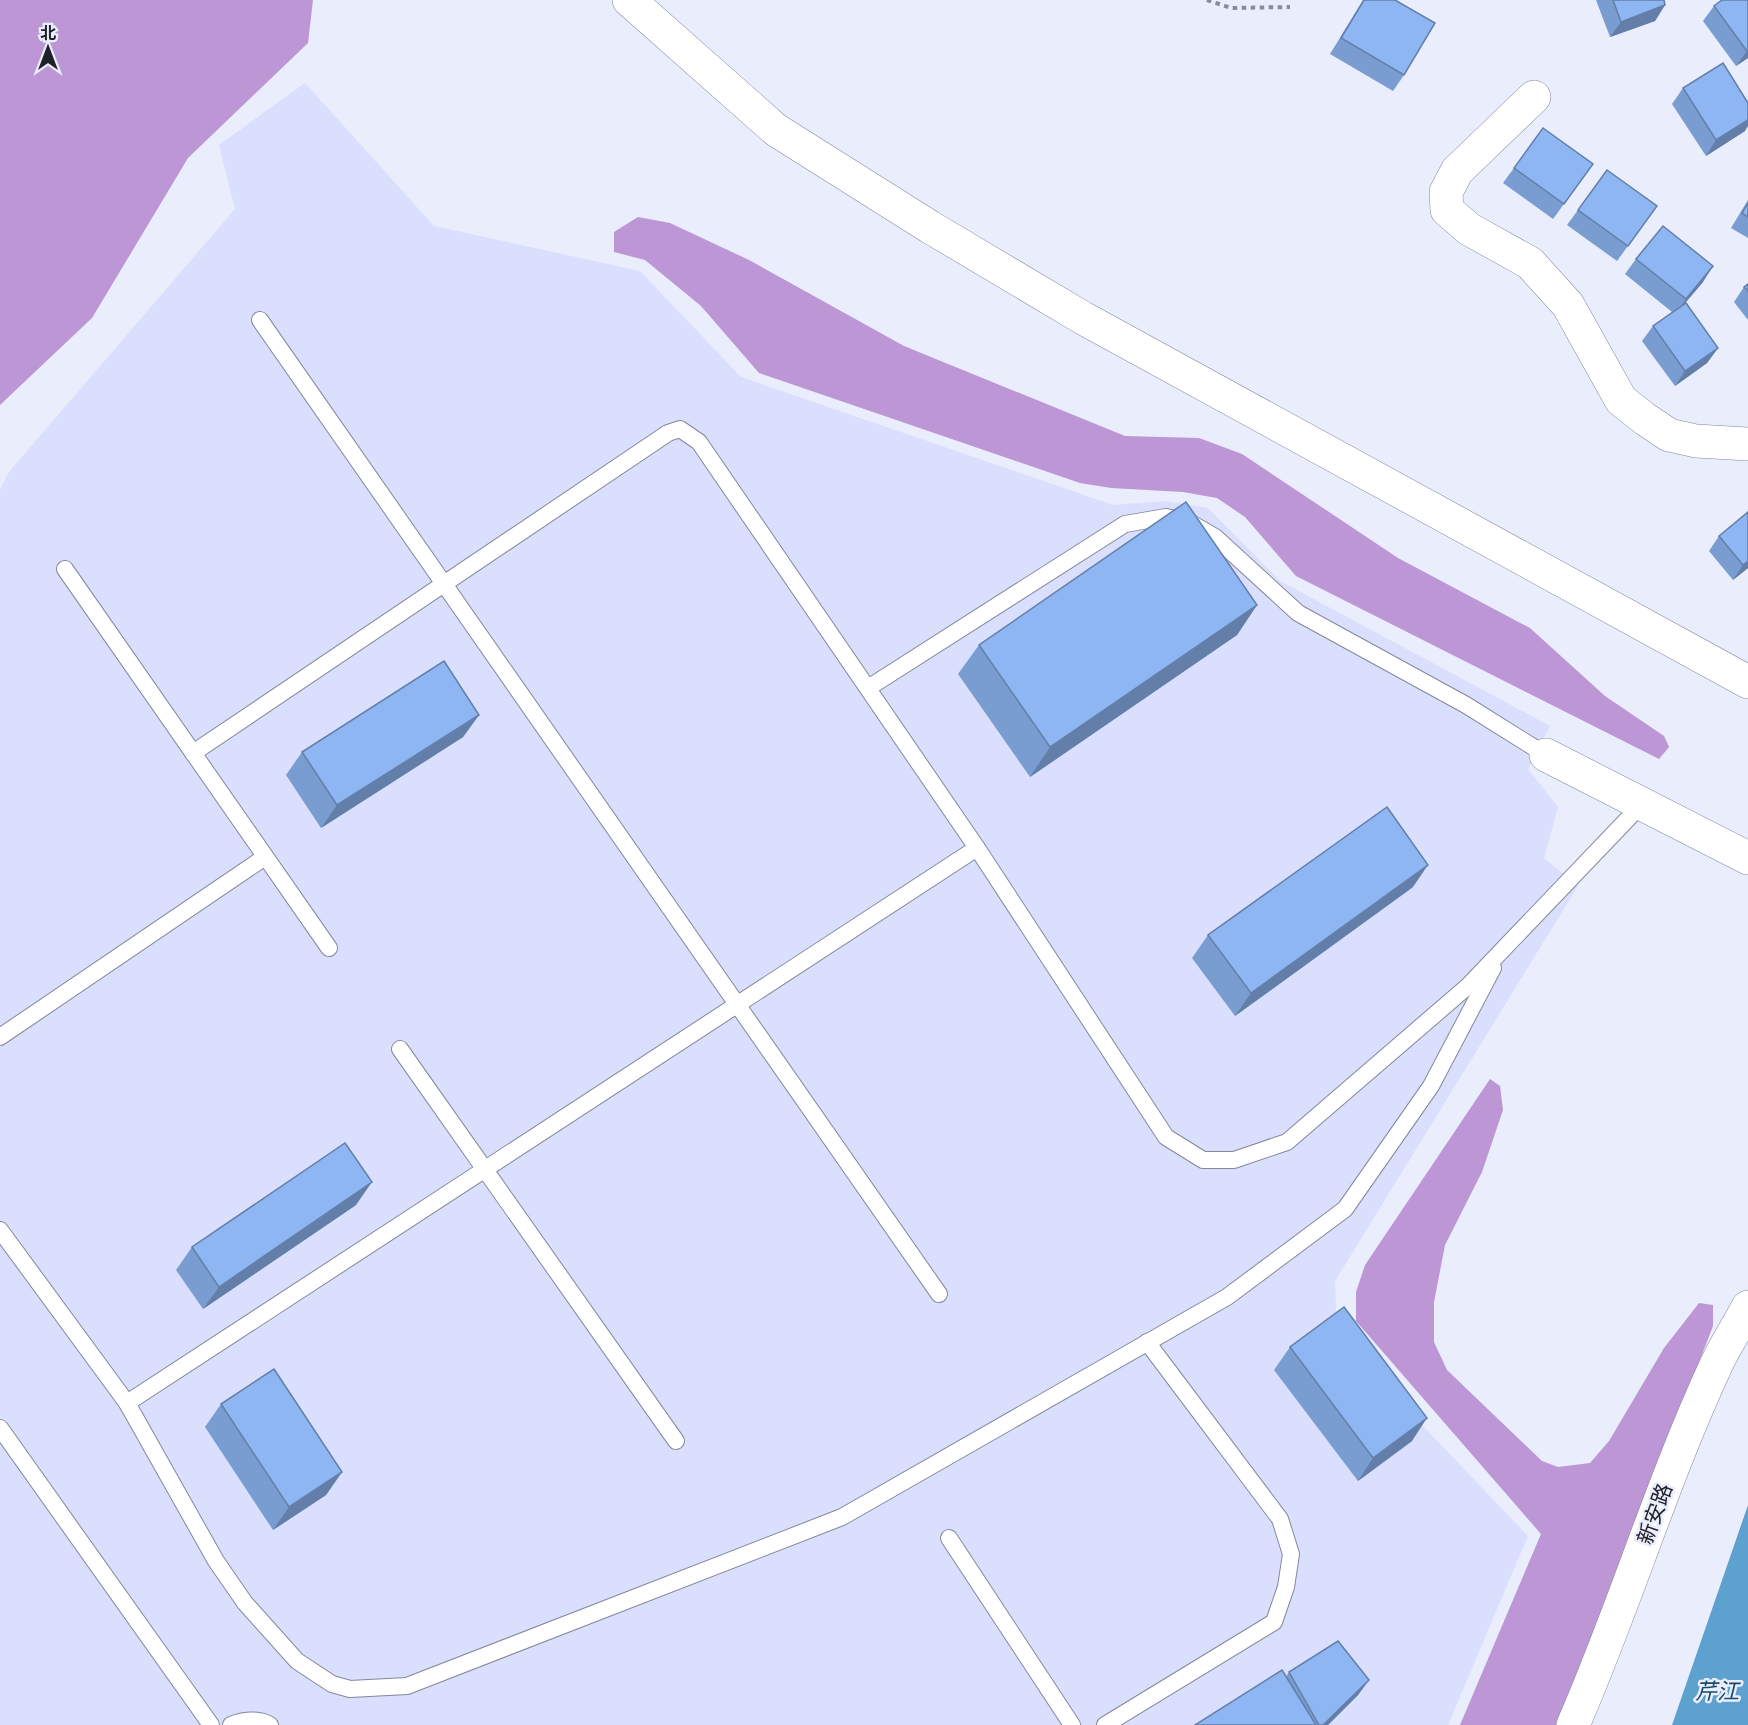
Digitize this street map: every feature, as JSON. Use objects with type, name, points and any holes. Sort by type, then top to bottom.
[{"type":"street","points":[[629,0],[776,130],[930,227],[1083,318],[1748,682]]},
{"type":"street","points":[[1534,97],[1457,171],[1446,192],[1447,210],[1469,229],[1530,263],[1568,305],[1621,400],[1644,419],[1670,435],[1696,441],[1748,444]]},
{"type":"street","points":[[1546,756],[1748,858]]},
{"type":"street","name":"新安路","points":[[1573,1725],[1596,1673],[1670,1473],[1717,1362],[1748,1307]]},
{"type":"lane","points":[[260,320],[939,1294]]},
{"type":"lane","points":[[193,753],[668,433],[680,429],[699,442],[868,688],[977,848],[1166,1137],[1203,1160],[1234,1160],[1287,1142],[1468,986],[1642,804]]},
{"type":"lane","points":[[868,688],[1125,524],[1166,517],[1189,522],[1215,537],[1298,613],[1466,705],[1546,756]]},
{"type":"lane","points":[[65,568],[329,948]]},
{"type":"lane","points":[[127,1403],[977,848]]},
{"type":"lane","points":[[0,1037],[265,856]]},
{"type":"lane","points":[[0,1230],[127,1403],[216,1561],[245,1603],[297,1661],[332,1684],[350,1689],[407,1686],[842,1517],[1227,1297],[1345,1209],[1431,1086],[1503,948]]},
{"type":"lane","points":[[400,1049],[676,1441]]},
{"type":"lane","points":[[1105,1725],[1274,1622],[1286,1587],[1291,1554],[1280,1519],[1148,1342]]},
{"type":"lane","points":[[0,1428],[211,1725]]},
{"type":"lane","points":[[949,1538],[1072,1725]]},
{"type":"lane","points":[[231,1725],[239,1721],[264,1721],[270,1725]]},
{"type":"path","points":[[1207,0],[1231,8],[1290,7]]},
{"type":"shaded area","points":[[0,0],[313,0],[308,43],[188,158],[92,318],[0,405]]},
{"type":"shaded area","points":[[305,83],[434,226],[640,271],[741,377],[1113,505],[1166,501],[1208,508],[1280,581],[1550,726],[1528,769],[1558,807],[1544,858],[1578,886],[1335,1281],[1337,1336],[1528,1536],[1448,1725],[0,1725],[0,489],[9,472],[235,209],[219,145]]},
{"type":"shaded area","points":[[638,217],[670,223],[749,260],[904,346],[1125,436],[1199,438],[1242,454],[1398,558],[1530,628],[1605,696],[1664,736],[1669,747],[1659,759],[1296,576],[1245,517],[1217,498],[1183,492],[1111,488],[1080,483],[759,373],[701,306],[645,260],[614,252],[614,232]]},
{"type":"shaded area","points":[[1490,1079],[1500,1086],[1503,1110],[1482,1172],[1445,1245],[1434,1302],[1434,1342],[1447,1370],[1542,1461],[1558,1467],[1590,1463],[1609,1441],[1664,1348],[1699,1303],[1713,1305],[1713,1326],[1557,1725],[1460,1725],[1541,1534],[1356,1321],[1356,1292],[1365,1265]]},
{"type":"water","name":"芹江","points":[[1748,1505],[1748,1725],[1672,1725]]},
{"type":"building","points":[[1364,0],[1395,0],[1435,23],[1404,75],[1341,38]]},
{"type":"building","points":[[1613,0],[1664,0],[1665,5],[1621,22]]},
{"type":"building","points":[[1722,0],[1748,0],[1747,51],[1714,6]]},
{"type":"building","points":[[1723,63],[1748,103],[1748,120],[1716,140],[1683,88]]},
{"type":"building","points":[[1543,128],[1593,164],[1564,204],[1514,168]]},
{"type":"building","points":[[1607,170],[1657,206],[1628,246],[1578,210]]},
{"type":"building","points":[[1748,203],[1748,217],[1742,213]]},
{"type":"building","points":[[1663,226],[1713,266],[1686,299],[1636,259]]},
{"type":"building","points":[[1686,303],[1718,348],[1685,371],[1653,326]]},
{"type":"building","points":[[1186,502],[1257,605],[1050,747],[979,645]]},
{"type":"building","points":[[1748,512],[1748,561],[1743,565],[1719,536]]},
{"type":"building","points":[[444,661],[479,715],[337,805],[302,752]]},
{"type":"building","points":[[1387,807],[1428,865],[1251,993],[1208,935]]},
{"type":"building","points":[[345,1143],[372,1182],[219,1287],[192,1247]]},
{"type":"building","points":[[1344,1307],[1427,1418],[1373,1458],[1290,1347]]},
{"type":"building","points":[[274,1369],[342,1472],[289,1507],[221,1404]]},
{"type":"building","points":[[1338,1641],[1369,1680],[1323,1725],[1319,1725],[1289,1672]]},
{"type":"building","points":[[1282,1670],[1316,1725],[1195,1725]]}]
